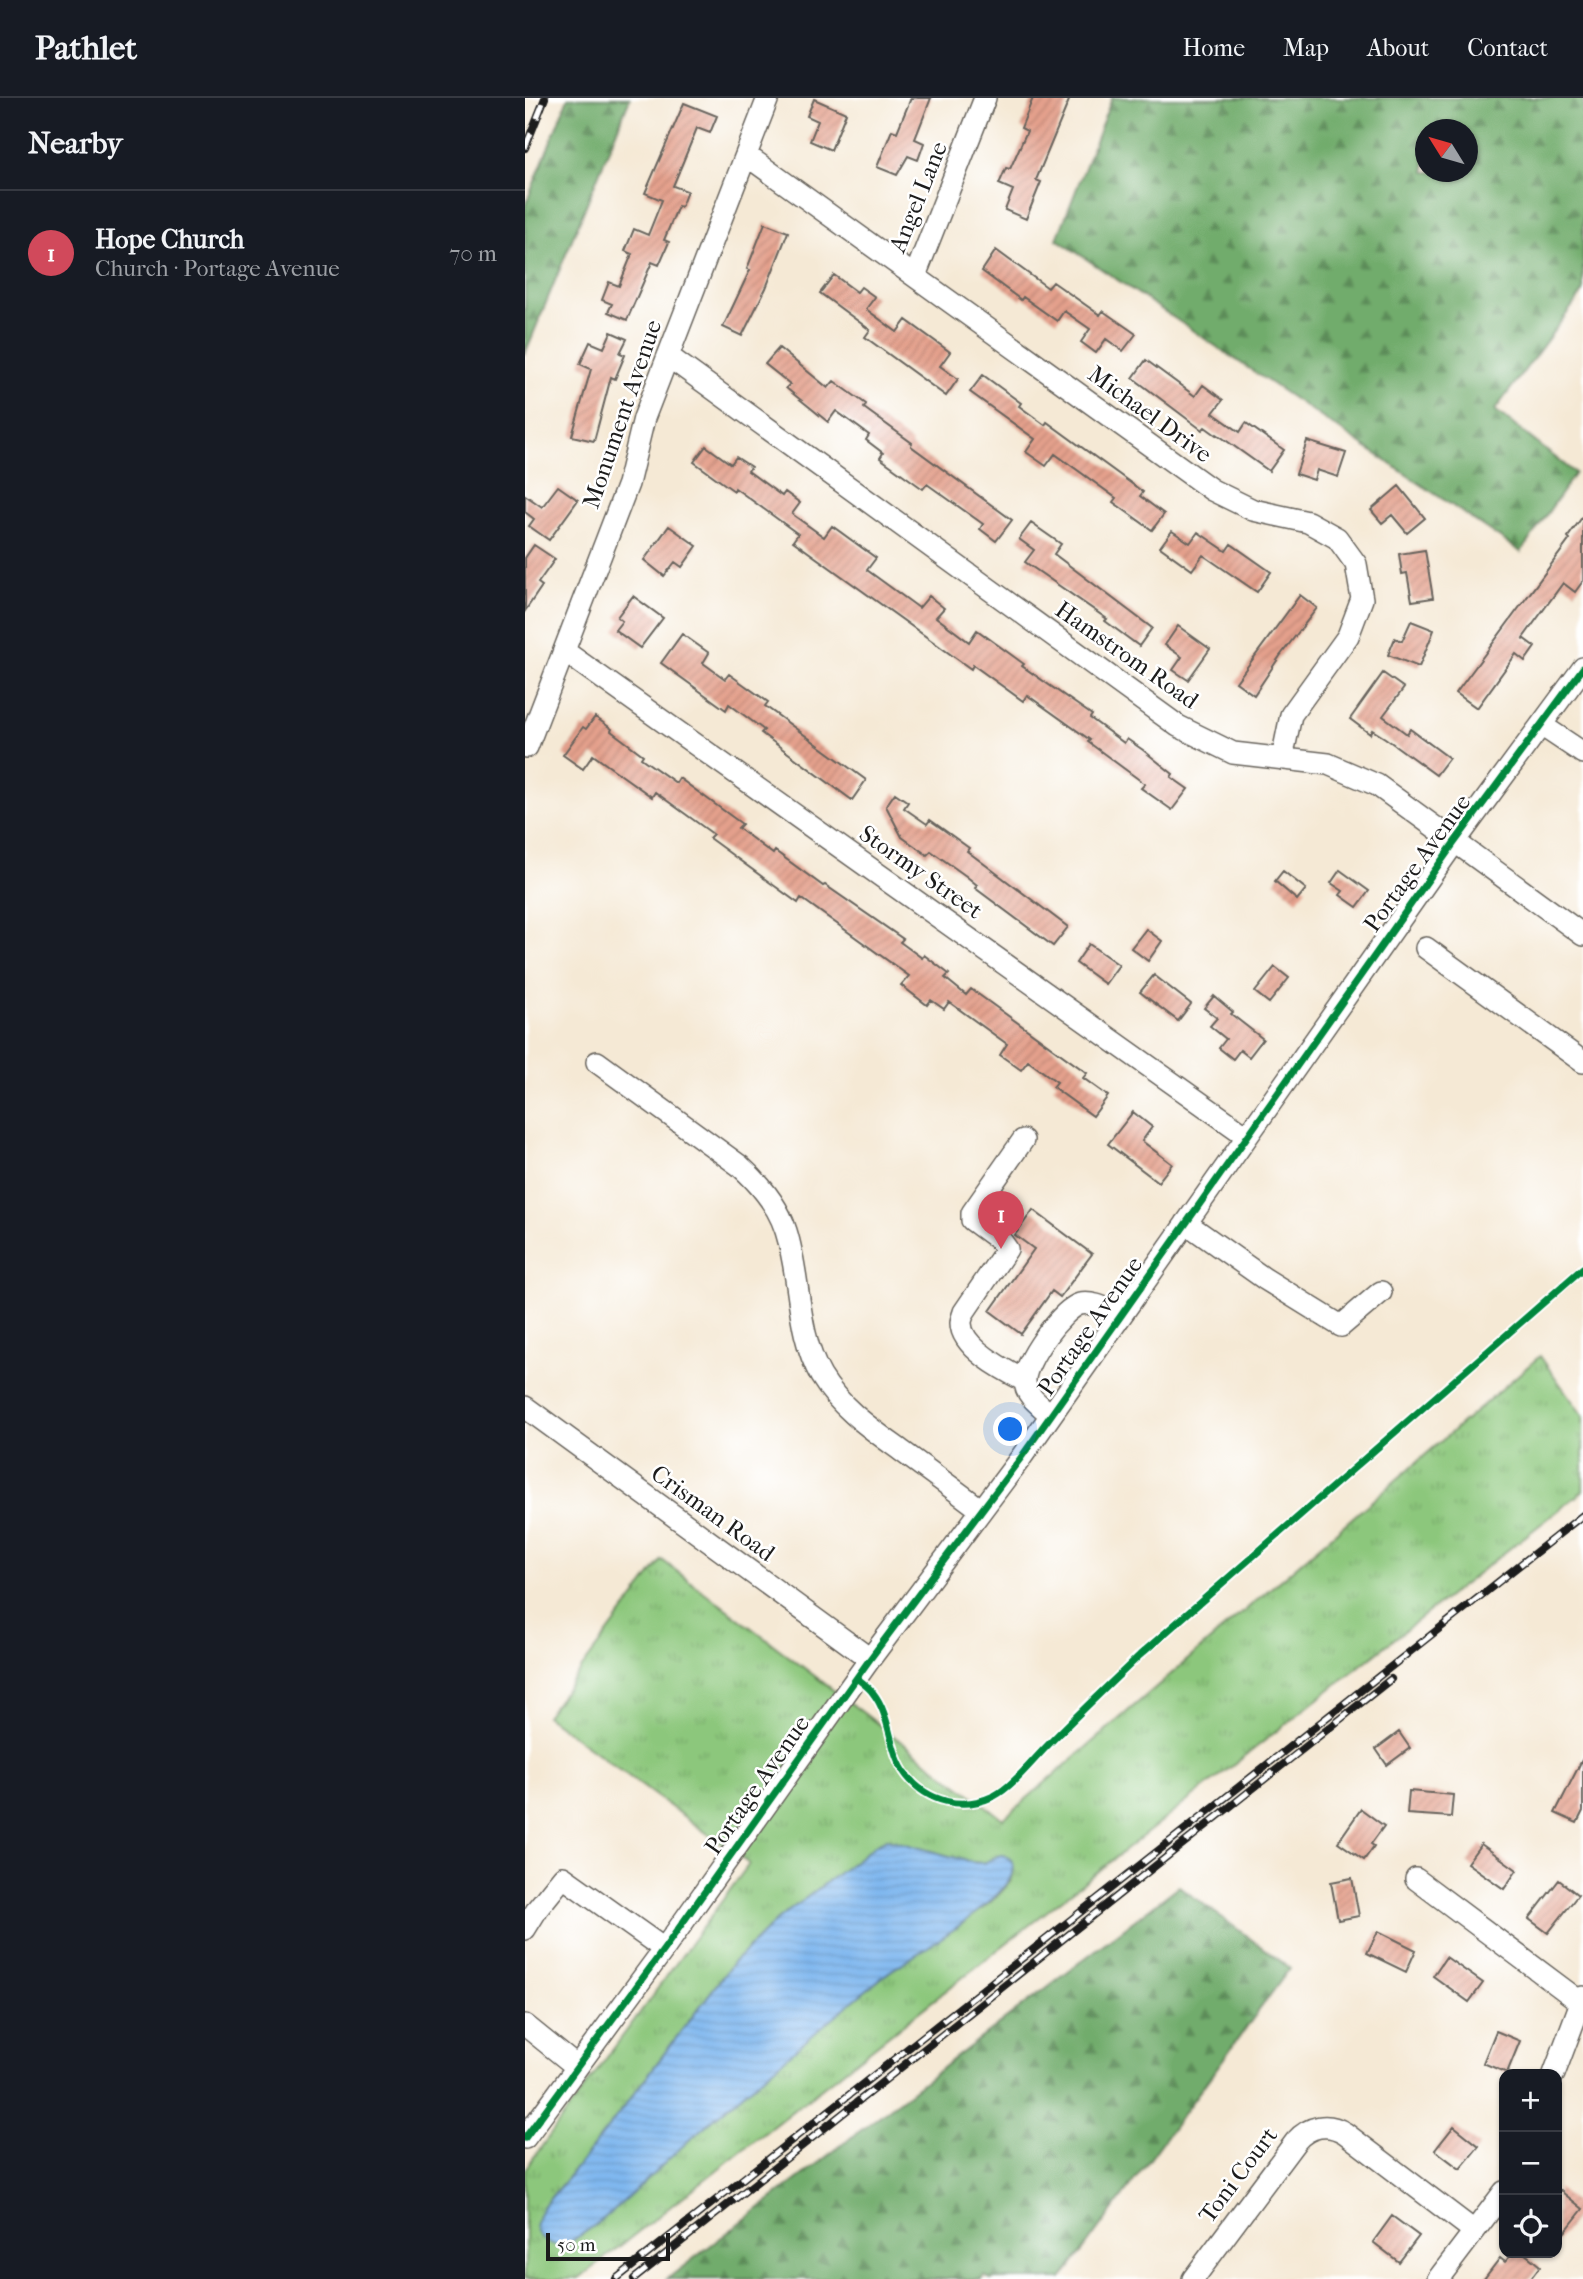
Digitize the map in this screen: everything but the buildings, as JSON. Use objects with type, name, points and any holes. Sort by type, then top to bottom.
[{"type":"street","name":"Monument Avenue","points":[[527,747],[628,484],[644,418],[768,98]]},
{"type":"street","name":"Angel Lane","points":[[915,276],[985,98]]},
{"type":"street","name":"Michael Drive","points":[[746,155],[1212,490],[1253,510],[1308,522],[1336,538],[1356,564],[1362,598],[1348,636],[1291,715],[1282,759]]},
{"type":"street","name":"Hamstrom Road","points":[[668,356],[1178,726],[1233,754],[1328,764],[1377,785],[1583,935]]},
{"type":"street","name":"Stormy Street","points":[[564,650],[1247,1136]]},
{"type":"street","name":"Portage Avenue","points":[[525,2138],[664,1949],[870,1659],[1020,1459],[1454,843],[1583,668]]},
{"type":"street","points":[[1541,725],[1583,754]]},
{"type":"street","points":[[1426,948],[1583,1062]]},
{"type":"street","points":[[597,1062],[729,1158],[760,1185],[786,1231],[807,1342],[827,1385],[856,1416],[981,1509]]},
{"type":"street","points":[[1023,1140],[972,1213],[972,1220],[1002,1242],[1007,1249],[964,1312],[961,1323],[967,1338],[993,1364],[1025,1381]]},
{"type":"street","points":[[1186,1223],[1265,1279],[1341,1326],[1381,1292]]},
{"type":"street","points":[[1051,1415],[1028,1392],[1025,1381],[1030,1361],[1068,1311],[1079,1305],[1092,1303],[1121,1315]]},
{"type":"street","name":"Crisman Road","points":[[525,1407],[870,1659]]},
{"type":"street","points":[[525,1929],[563,1877],[664,1949]]},
{"type":"street","points":[[1416,1879],[1582,2001],[1556,2069]]},
{"type":"street","points":[[525,2025],[577,2067]]},
{"type":"street","name":"Toni Court","points":[[1192,2279],[1296,2141],[1303,2133],[1316,2128],[1331,2127],[1341,2130],[1474,2231]]},
{"type":"street","points":[[1438,2279],[1502,2195]]},
{"type":"green space","points":[[568,98],[630,98],[525,354],[525,206]]},
{"type":"green space","points":[[1112,98],[1583,98],[1583,292],[1495,410],[1575,473],[1521,552],[1057,239]]},
{"type":"green space","points":[[1540,1356],[1583,1416],[1583,1491],[578,2279],[525,2279],[525,2169],[749,1864],[546,1716],[662,1560],[1003,1819]],"holes":[[[887,1839],[983,1863],[1006,1856],[1013,1867],[1013,1875],[993,1900],[873,1984],[706,2125],[606,2216],[560,2246],[542,2208],[591,2150],[733,1963],[777,1920]]]},
{"type":"green space","points":[[1179,1886],[1290,1968],[1062,2279],[991,2279],[984,2275],[981,2279],[667,2279]]},
{"type":"water","points":[[887,1839],[974,1863],[982,1863],[1003,1855],[1014,1867],[1008,1882],[991,1900],[944,1937],[889,1972],[863,1993],[699,2131],[609,2214],[560,2246],[545,2242],[535,2226],[542,2208],[591,2150],[733,1963],[777,1920]]},
{"type":"railway","points":[[525,148],[545,98]]},
{"type":"railway","points":[[616,2279],[1583,1515]]},
{"type":"railway","points":[[634,2279],[1391,1679]]},
{"type":"cycle path","points":[[525,2138],[664,1949],[870,1659],[1020,1459],[1454,843],[1583,668]]},
{"type":"cycle path","points":[[857,1678],[879,1702],[896,1756],[915,1785],[935,1798],[958,1803],[982,1801],[994,1796],[1015,1780],[1140,1655],[1583,1268]]},
{"type":"place","name":"Hope Church","points":[[1001,1249]]}]
